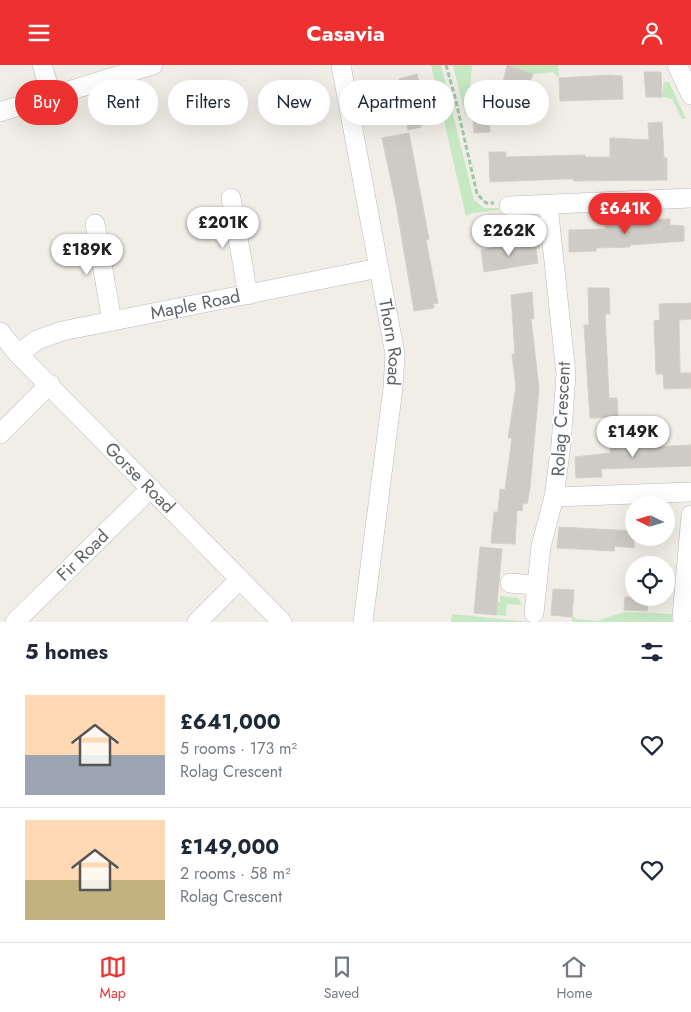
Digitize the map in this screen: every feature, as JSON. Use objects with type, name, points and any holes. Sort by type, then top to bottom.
[{"type":"street","points":[[42,65],[47,80]]},
{"type":"street","points":[[78,89],[153,65]]},
{"type":"street","name":"Thorn Road","points":[[341,65],[395,363],[363,622]]},
{"type":"street","points":[[677,65],[690,88]]},
{"type":"street","points":[[0,112],[15,108]]},
{"type":"street","points":[[231,198],[248,295]]},
{"type":"street","points":[[509,206],[691,198]]},
{"type":"street","name":"Rolag Crescent","points":[[548,205],[565,362],[563,421],[554,497],[691,492]]},
{"type":"street","points":[[94,224],[112,321]]},
{"type":"street","name":"Maple Road","points":[[18,353],[37,340],[51,334],[379,268]]},
{"type":"street","name":"Gorse Road","points":[[0,332],[18,353],[282,622]]},
{"type":"street","points":[[0,434],[50,384]]},
{"type":"street","name":"Fir Road","points":[[15,622],[151,488]]},
{"type":"street","points":[[534,613],[542,538],[554,497]]},
{"type":"street","points":[[682,617],[675,587],[691,515]]},
{"type":"street","points":[[197,622],[240,579]]},
{"type":"street","points":[[510,583],[536,585]]},
{"type":"path","points":[[446,65],[456,97],[478,194],[486,203],[500,203],[509,206]]},
{"type":"green space","points":[[431,65],[441,65],[445,80],[434,80]]},
{"type":"green space","points":[[453,65],[472,65],[471,80],[464,80],[464,110]]},
{"type":"green space","points":[[507,65],[558,65],[559,78],[553,72],[533,74]]},
{"type":"green space","points":[[664,82],[669,82],[686,119],[682,119],[672,99],[662,97]]},
{"type":"green space","points":[[454,118],[474,200],[484,208],[500,208],[499,210],[473,213],[466,216],[445,125],[454,125]]},
{"type":"green space","points":[[532,219],[538,224],[540,249],[536,249],[535,241],[524,243],[522,231],[533,231]]},
{"type":"green space","points":[[500,596],[518,598],[522,605],[507,604],[506,616],[496,615],[497,602],[500,602]]},
{"type":"green space","points":[[624,612],[672,614],[672,622],[572,622],[572,617],[575,617],[575,619],[597,621]]},
{"type":"green space","points":[[452,614],[530,622],[451,622]]},
{"type":"building","points":[[507,65],[533,74],[531,80],[503,80]]},
{"type":"building","points":[[644,72],[661,72],[662,97],[646,97]]},
{"type":"building","points":[[417,74],[418,80],[399,80]]},
{"type":"building","points":[[622,76],[623,99],[560,101],[559,78]]},
{"type":"building","points":[[662,122],[664,158],[667,158],[667,180],[574,181],[574,179],[563,179],[490,182],[489,152],[506,152],[506,157],[585,155],[585,157],[610,157],[610,138],[649,140],[648,123]]},
{"type":"building","points":[[407,125],[421,125],[421,127],[408,130]]},
{"type":"building","points":[[474,125],[490,125],[490,132],[474,133]]},
{"type":"building","points":[[409,133],[429,239],[426,240],[438,303],[433,304],[434,308],[414,311],[396,204],[382,138]]},
{"type":"building","points":[[670,219],[670,225],[684,226],[684,241],[630,245],[630,247],[596,248],[596,251],[569,252],[569,230],[605,229],[605,221]]},
{"type":"building","points":[[535,241],[538,263],[484,272],[481,250]]},
{"type":"building","points":[[588,288],[609,288],[610,314],[605,314],[609,398],[617,398],[618,417],[590,418],[584,325],[589,325]]},
{"type":"building","points":[[532,292],[534,319],[531,319],[539,388],[530,488],[527,504],[523,503],[522,511],[517,510],[515,544],[491,543],[494,512],[498,512],[500,489],[505,490],[512,438],[508,438],[516,387],[512,354],[515,354],[511,295]]},
{"type":"building","points":[[691,303],[691,319],[679,320],[680,373],[691,373],[691,388],[664,389],[663,374],[656,374],[654,321],[660,320],[659,304]]},
{"type":"building","points":[[651,441],[652,447],[691,445],[691,466],[601,469],[602,477],[576,478],[575,457],[610,453],[610,445]]},
{"type":"building","points":[[559,527],[625,531],[625,546],[634,546],[634,548],[615,546],[614,551],[557,548]]},
{"type":"building","points":[[480,547],[502,549],[496,615],[474,613]]},
{"type":"building","points":[[553,589],[574,590],[572,617],[551,615]]},
{"type":"building","points":[[625,597],[625,606],[648,606],[647,611],[624,610]]}]
